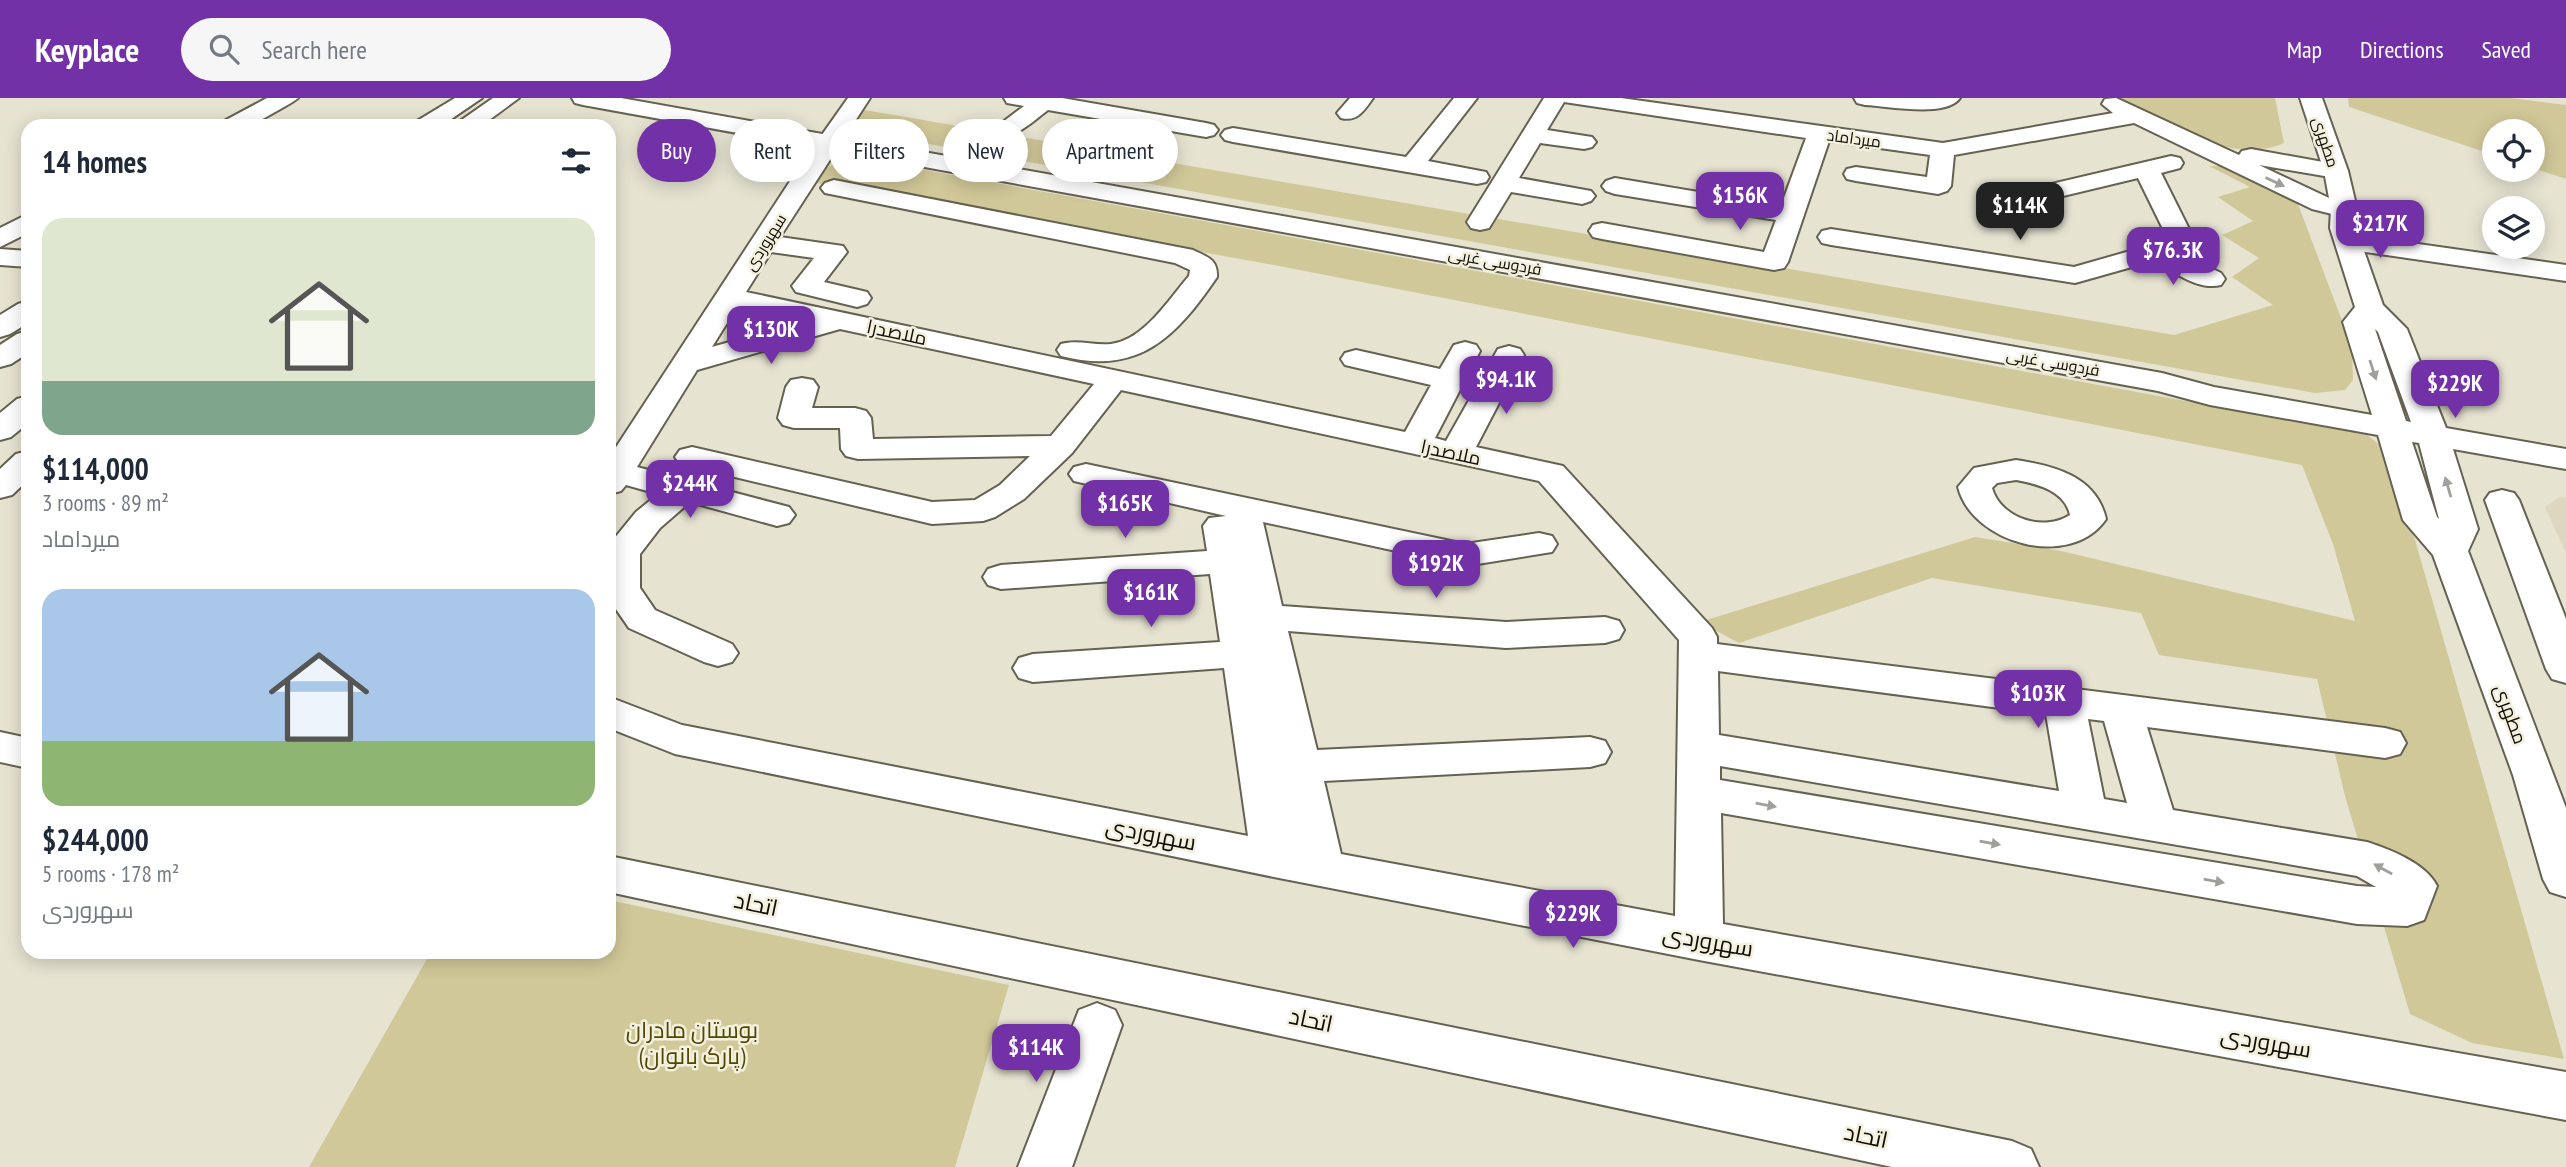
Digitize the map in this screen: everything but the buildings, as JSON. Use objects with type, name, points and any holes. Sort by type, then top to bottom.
[{"type":"street","points":[[226,119],[253,98]]},
{"type":"street","points":[[231,119],[288,98]]},
{"type":"street","points":[[436,119],[471,98]]},
{"type":"street","points":[[476,119],[508,98]]},
{"type":"street","name":"فردوسی غربی","points":[[583,98],[829,141]]},
{"type":"street","name":"سهروردی","points":[[844,119],[859,98]]},
{"type":"street","points":[[1015,98],[1047,101],[1206,130]]},
{"type":"street","points":[[1412,166],[1466,98]]},
{"type":"street","points":[[1480,222],[1555,98]]},
{"type":"street","name":"میرداماد","points":[[1572,98],[1943,150],[2135,116]]},
{"type":"street","points":[[1865,98],[1938,103],[1949,98]]},
{"type":"street","points":[[2102,98],[2339,220],[2566,272]]},
{"type":"street","points":[[2289,98],[2325,169]]},
{"type":"street","name":"مطهری","points":[[2311,98],[2325,169],[2339,220],[2370,308],[2392,329],[2430,429],[2460,529],[2450,551]]},
{"type":"street","points":[[1020,119],[1047,101]]},
{"type":"street","points":[[1602,231],[1774,262],[1819,133]]},
{"type":"street","points":[[1234,135],[1477,177]]},
{"type":"street","points":[[1532,135],[1584,142]]},
{"type":"street","name":"سهروردی","points":[[616,473],[829,141]]},
{"type":"street","points":[[2191,143],[2325,169]]},
{"type":"street","points":[[1856,174],[1938,186],[1943,150]]},
{"type":"street","points":[[1992,205],[2215,154]]},
{"type":"street","name":"فردوسی غربی","points":[[929,159],[2162,382],[2210,396],[2390,421],[2566,459]]},
{"type":"street","points":[[1831,237],[2074,275],[2155,252],[2169,247],[2174,241],[2176,229],[2146,168]]},
{"type":"street","points":[[1621,178],[1795,205]]},
{"type":"street","points":[[1504,183],[1582,196]]},
{"type":"street","points":[[764,243],[833,252],[806,286],[1096,356],[1122,353],[1145,343],[1203,277],[1204,266],[1183,256],[834,188]]},
{"type":"street","points":[[0,239],[21,226]]},
{"type":"street","points":[[2155,252],[2211,279]]},
{"type":"street","points":[[0,257],[21,258]]},
{"type":"street","name":"ملاصدرا","points":[[731,297],[1550,473],[1698,637],[1699,940]]},
{"type":"street","name":"مطهری","points":[[2370,308],[2358,322],[2421,520],[2450,551],[2534,775],[2566,879]]},
{"type":"street","name":"ملاصدرا","points":[[687,363],[840,320]]},
{"type":"street","points":[[0,358],[12,326]]},
{"type":"street","points":[[1415,444],[1465,351]]},
{"type":"street","points":[[1456,453],[1509,355]]},
{"type":"street","points":[[1356,359],[1449,380]]},
{"type":"street","points":[[616,478],[687,473],[932,513],[983,510],[1012,492],[1060,446],[1114,379]]},
{"type":"street","points":[[802,387],[794,418],[855,418],[858,449],[1060,446]]},
{"type":"street","points":[[0,430],[21,412]]},
{"type":"street","name":"فردوسی غربی","points":[[2430,429],[2566,446]]},
{"type":"street","points":[[0,488],[21,468]]},
{"type":"street","points":[[687,473],[777,514]]},
{"type":"street","points":[[687,473],[622,554],[621,589],[642,619],[718,653]]},
{"type":"street","points":[[1086,474],[1228,502],[1465,555],[1539,544]]},
{"type":"street","points":[[2502,500],[2566,669]]},
{"type":"street","points":[[1228,502],[1259,640],[1299,767],[1322,868]]},
{"type":"street","points":[[1001,577],[1240,561]]},
{"type":"street","points":[[1033,668],[1259,640],[1506,635],[1605,630]]},
{"type":"street","points":[[1259,640],[1274,859]]},
{"type":"street","points":[[1698,655],[2385,743]]},
{"type":"street","points":[[2064,702],[2085,812]]},
{"type":"street","points":[[2121,710],[2155,824]]},
{"type":"street","name":"سهروردی","points":[[616,715],[674,739],[1274,859],[1699,940],[2566,1096]]},
{"type":"street","points":[[0,747],[21,751]]},
{"type":"street","points":[[1698,747],[2367,860],[2414,886],[2407,907],[2357,905],[1698,793]]},
{"type":"street","points":[[1299,767],[1590,752]]},
{"type":"street","points":[[2534,775],[2566,804]]},
{"type":"street","name":"اتحاد","points":[[616,875],[2012,1167]]},
{"type":"street","points":[[1045,1167],[1097,1025]]},
{"type":"shaded area","points":[[2560,497],[2566,498],[2566,553],[2545,507]]},
{"type":"green space","points":[[2114,98],[2275,98],[2284,143],[2263,149],[2219,145],[2175,129]]},
{"type":"green space","points":[[2348,98],[2511,98],[2566,105],[2566,179],[2545,172],[2545,119],[2482,119],[2482,151],[2349,107]]},
{"type":"green space","points":[[859,109],[917,119],[853,119]]},
{"type":"green space","points":[[929,121],[943,123],[943,147],[929,144]]},
{"type":"green space","points":[[1028,138],[1042,140],[1042,164],[1028,162]]},
{"type":"green space","points":[[1178,164],[2174,335],[2273,305],[2232,277],[2259,258],[2222,235],[2253,221],[2218,197],[2250,187],[2209,166],[2228,166],[2296,199],[2352,347],[2353,380],[2345,390],[2315,393],[1140,182],[1178,182]]},
{"type":"green space","points":[[829,167],[829,182],[929,182],[929,171],[943,173],[943,182],[991,182],[2366,434],[2390,453],[2564,1059],[2472,1043],[2410,1014],[2345,796],[2317,679],[2159,655],[2141,613],[1932,578],[1739,643],[1700,622],[1975,537],[2061,551],[2355,621],[2333,544],[2302,465],[1274,265],[817,183]]},
{"type":"green space","name":"بوستان مادران (پارک بانوان)","points":[[616,901],[1009,985],[955,1167],[309,1167],[427,959],[616,959]]}]
